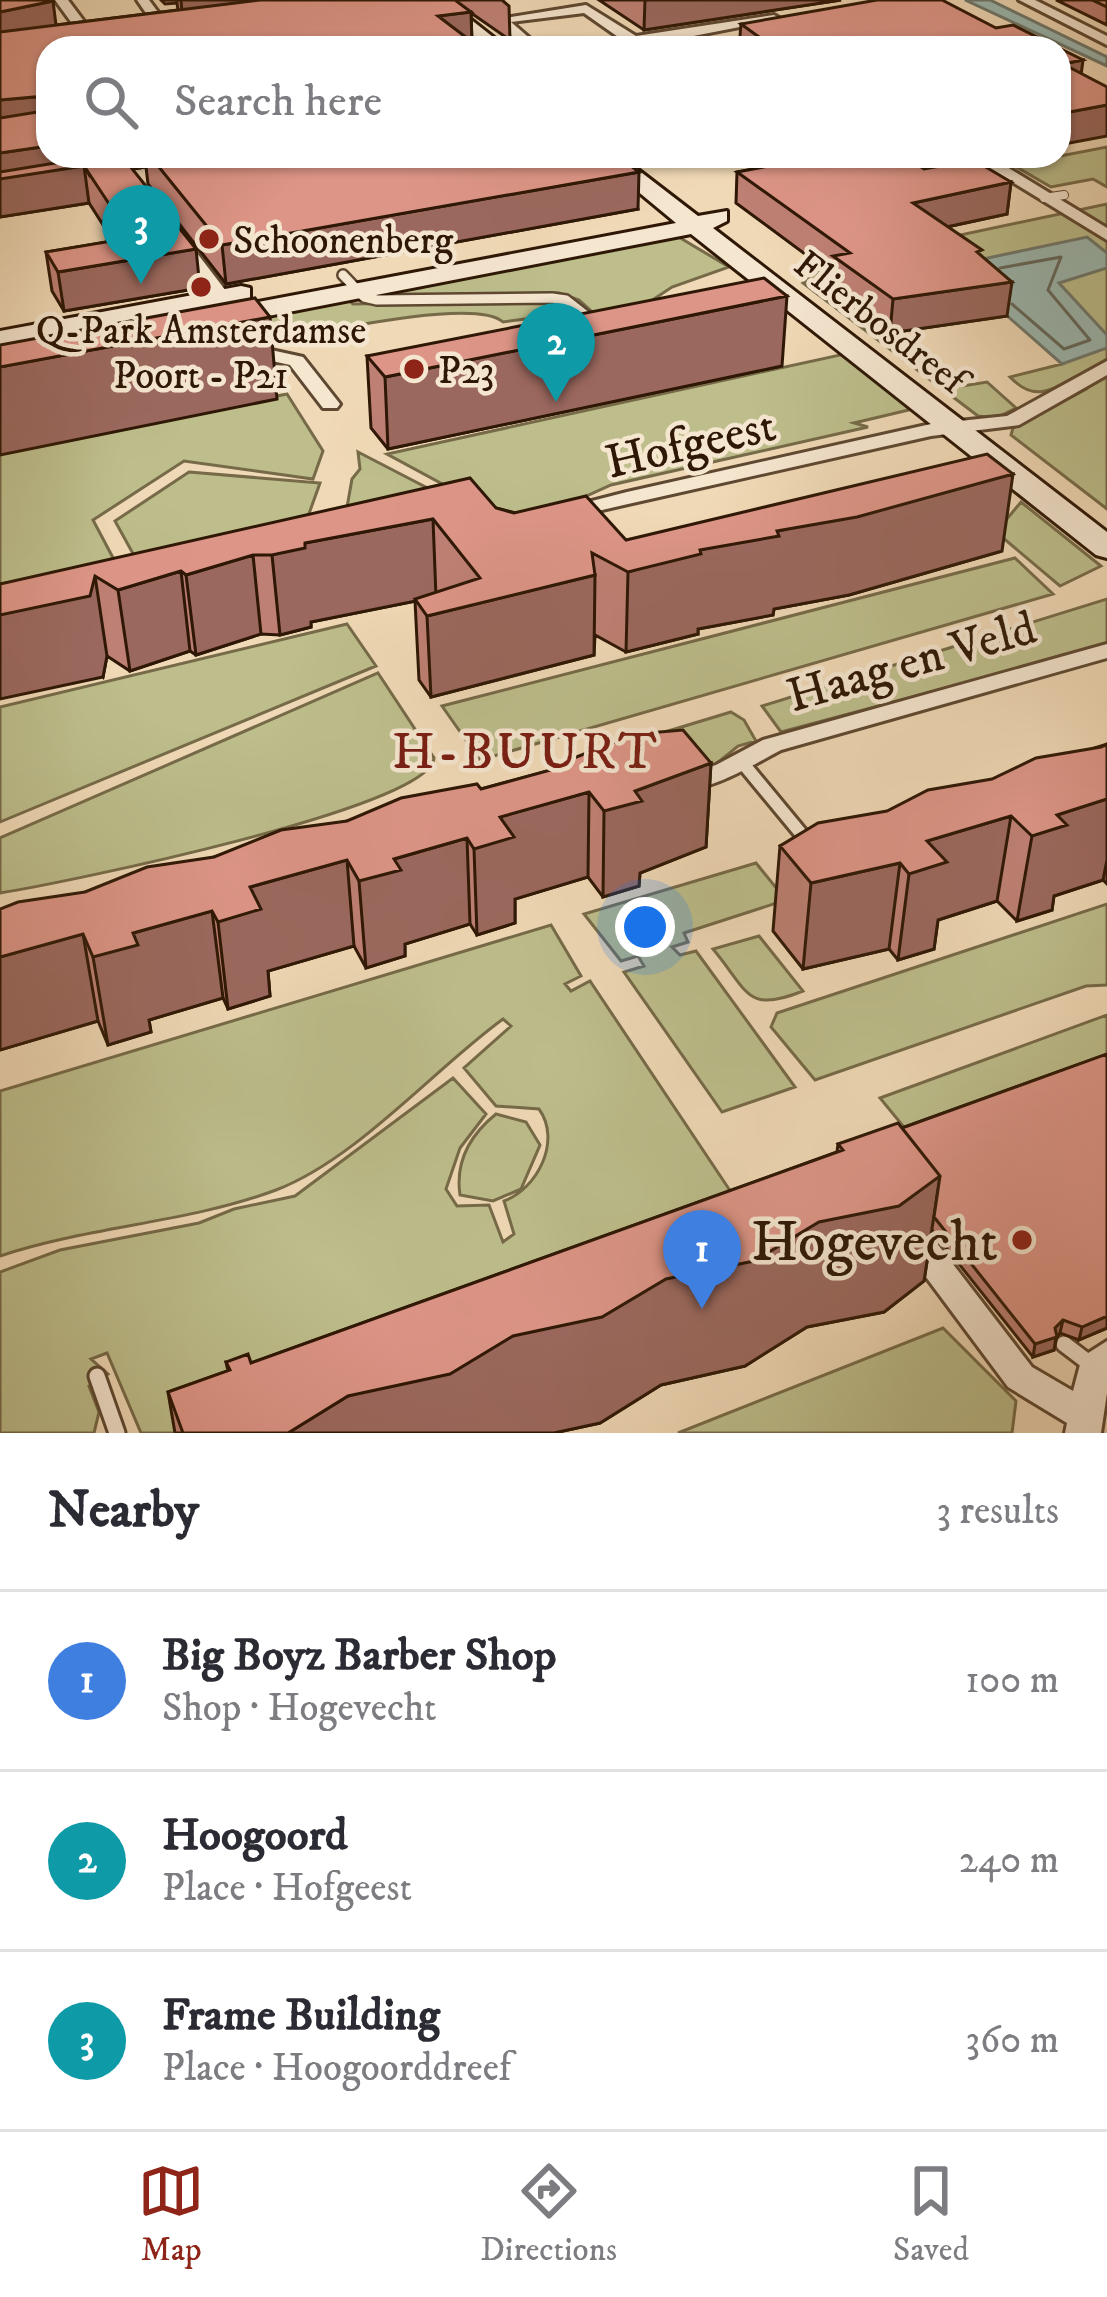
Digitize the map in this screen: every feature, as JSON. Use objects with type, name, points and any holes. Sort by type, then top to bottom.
[{"type":"street","points":[[61,0],[148,33],[143,0]]},
{"type":"street","points":[[1025,0],[1107,41]]},
{"type":"street","points":[[426,1],[447,31],[464,36]]},
{"type":"street","points":[[426,1],[469,36]]},
{"type":"street","points":[[519,36],[500,20],[586,9],[630,36]]},
{"type":"street","points":[[680,36],[796,15]]},
{"type":"street","points":[[633,168],[656,211],[649,229]]},
{"type":"street","name":"Flierbosdreef","points":[[634,168],[968,429],[1107,548]]},
{"type":"street","points":[[997,168],[1044,198],[1064,203],[1107,235]]},
{"type":"street","points":[[0,355],[351,283],[649,229],[705,226]]},
{"type":"street","points":[[174,236],[217,291]]},
{"type":"street","points":[[0,338],[351,283]]},
{"type":"street","points":[[241,322],[265,354],[296,361],[330,404]]},
{"type":"street","name":"Flierbosdreef","points":[[968,429],[1034,411],[1107,367]]},
{"type":"street","name":"Flierbosdreef","points":[[968,429],[1107,526]]},
{"type":"street","name":"Hofgeest","points":[[550,525],[627,498],[900,436],[968,429]]},
{"type":"street","name":"Haag en Veld","points":[[660,790],[772,745],[1107,652]]},
{"type":"street","points":[[887,1201],[1020,1377],[1084,1424],[1101,1361]]},
{"type":"lane","points":[[351,283],[392,301],[566,300],[590,318]]},
{"type":"lane","points":[[0,355],[38,343],[66,326]]},
{"type":"lane","name":"Haag en Veld","points":[[741,761],[822,857]]},
{"type":"lane","points":[[1064,1344],[1101,1361]]},
{"type":"lane","points":[[97,1376],[117,1433]]},
{"type":"green space","points":[[1107,147],[1107,187],[1093,179],[1051,187],[1018,168],[1071,168],[1071,154]]},
{"type":"green space","points":[[1107,204],[1107,509],[1011,435],[1013,428],[1086,389],[1075,377],[1049,390],[1034,392],[1018,385],[1010,377],[1062,364],[927,242]]},
{"type":"green space","points":[[677,236],[729,267],[672,287],[610,328],[579,300],[559,293],[389,297],[378,291]]},
{"type":"green space","points":[[872,260],[832,290],[963,386],[987,382],[1016,408],[996,418],[978,416],[803,283],[821,269]]},
{"type":"green space","points":[[345,297],[353,304],[552,301],[562,303],[570,313],[503,322],[487,315],[430,315],[275,341],[250,315]]},
{"type":"green space","points":[[849,353],[917,408],[854,423],[868,427],[611,485],[520,526],[387,454]]},
{"type":"green space","points":[[287,394],[323,451],[313,479],[184,461],[93,520],[137,603],[0,634],[0,452]]},
{"type":"green space","points":[[358,452],[499,525],[346,513],[352,479],[360,469]]},
{"type":"green space","points":[[189,472],[320,483],[306,522],[158,599],[115,521]]},
{"type":"green space","points":[[1021,502],[1101,566],[1060,586],[996,532]]},
{"type":"green space","points":[[1015,558],[1053,594],[480,760],[442,706]]},
{"type":"green space","points":[[1107,599],[1107,645],[781,732],[762,706]]},
{"type":"green space","points":[[347,624],[376,666],[0,822],[0,707]]},
{"type":"green space","points":[[378,673],[434,758],[417,778],[373,799],[238,841],[0,893],[0,838]]},
{"type":"green space","points":[[731,712],[744,720],[756,741],[738,746],[711,768],[655,735]]},
{"type":"green space","points":[[756,863],[786,900],[684,933],[688,942],[672,947],[680,955],[696,951],[795,1087],[722,1112],[624,972],[644,966],[638,956],[621,961],[584,914]]},
{"type":"green space","points":[[1107,904],[1107,985],[1086,986],[815,1080],[771,1027],[777,1013]]},
{"type":"green space","points":[[551,925],[581,976],[565,984],[571,991],[590,981],[751,1222],[231,1433],[141,1433],[107,1353],[91,1359],[108,1374],[89,1386],[99,1412],[94,1433],[0,1433],[0,1272],[60,1250],[199,1223],[234,1209],[295,1196],[453,1078],[486,1114],[460,1148],[446,1189],[457,1206],[489,1205],[503,1242],[514,1234],[504,1201],[536,1175],[548,1135],[539,1109],[496,1106],[464,1068],[511,1026],[503,1019],[365,1136],[306,1176],[243,1201],[0,1256],[0,1091]]},
{"type":"green space","points":[[759,936],[803,991],[770,1000],[750,995],[713,949]]},
{"type":"green space","points":[[1107,1015],[1107,1066],[912,1137],[880,1098]]},
{"type":"green space","points":[[496,1114],[526,1122],[540,1145],[521,1189],[493,1201],[460,1195],[466,1150]]},
{"type":"green space","points":[[943,1328],[1016,1401],[1012,1433],[678,1433]]},
{"type":"water","points":[[965,0],[990,0],[1064,36],[1042,36]]},
{"type":"water","points":[[1071,39],[1107,57],[1107,66],[1071,49]]},
{"type":"water","points":[[1087,237],[1107,253],[1107,268],[1059,283],[1107,335],[1107,348],[1062,364],[972,285],[983,259]]},
{"type":"building","points":[[0,0],[52,0],[53,1],[0,12]]},
{"type":"building","points":[[260,0],[455,0],[471,12],[438,16],[464,36],[36,36],[36,97],[0,100],[0,32]]},
{"type":"building","points":[[877,0],[942,0],[996,28],[1013,25],[1035,36],[758,36],[741,24]]},
{"type":"building","points":[[1071,68],[1107,87],[1107,105],[1071,112]]},
{"type":"building","points":[[36,112],[36,148],[0,153],[0,118]]},
{"type":"building","points":[[36,166],[71,168],[0,179],[0,172]]},
{"type":"building","points":[[85,168],[132,168],[196,249],[58,272],[46,252],[118,240],[104,221],[119,219]]},
{"type":"building","points":[[160,168],[634,168],[639,172],[222,245]]},
{"type":"building","points":[[758,168],[987,168],[1011,182],[913,203],[982,250],[977,252],[1012,282],[893,299],[833,256],[850,253],[737,172]]},
{"type":"building","points":[[764,278],[787,296],[385,377],[367,356]]},
{"type":"building","points":[[255,298],[270,317],[0,367],[0,345]]},
{"type":"building","points":[[987,454],[1013,474],[628,572],[592,553],[595,575],[427,616],[415,599],[480,578],[433,519],[305,543],[305,548],[253,555],[186,575],[181,571],[118,590],[95,576],[90,596],[0,615],[0,584],[470,478],[496,508],[514,513],[586,496],[626,540]]},
{"type":"building","points":[[683,730],[711,763],[635,791],[642,801],[604,811],[589,792],[500,817],[514,837],[474,849],[467,838],[394,859],[401,870],[359,881],[347,860],[250,887],[261,909],[218,922],[212,911],[133,933],[138,945],[93,957],[83,934],[0,957],[0,909],[18,902],[85,892],[147,867],[214,857],[281,830],[347,821],[401,798],[477,784],[481,789],[569,765],[566,761],[636,734]]},
{"type":"building","points":[[1107,744],[1107,799],[1057,815],[1067,825],[1032,836],[1011,816],[927,841],[947,862],[909,874],[900,863],[811,883],[780,846],[818,823],[887,811],[928,790],[992,779],[1036,758]]},
{"type":"building","name":"Hogevecht","points":[[1107,1054],[1107,1316],[1082,1327],[1063,1320],[1055,1328],[1057,1337],[1035,1344],[934,1217],[940,1176],[902,1128]]},
{"type":"building","points":[[898,1123],[940,1176],[899,1206],[819,1222],[754,1261],[666,1279],[602,1317],[513,1336],[450,1374],[348,1396],[288,1433],[183,1433],[168,1392],[230,1370],[226,1362],[248,1354],[251,1363],[843,1150],[838,1144]]},
{"type":"place","name":"Schoonenberg","points":[[209,239]]},
{"type":"place","name":"Frame Building","points":[[141,284]]},
{"type":"place","name":"Q-Park Amsterdamse Poort - P21","points":[[201,287]]},
{"type":"place","name":"P23","points":[[414,369]]},
{"type":"place","name":"Hoogoord","points":[[556,402]]},
{"type":"place","name":"Hogevecht","points":[[1022,1240]]},
{"type":"place","name":"Big Boyz Barber Shop","points":[[702,1309]]},
{"type":"district","name":"H-BUURT","points":[[526,750]]}]
